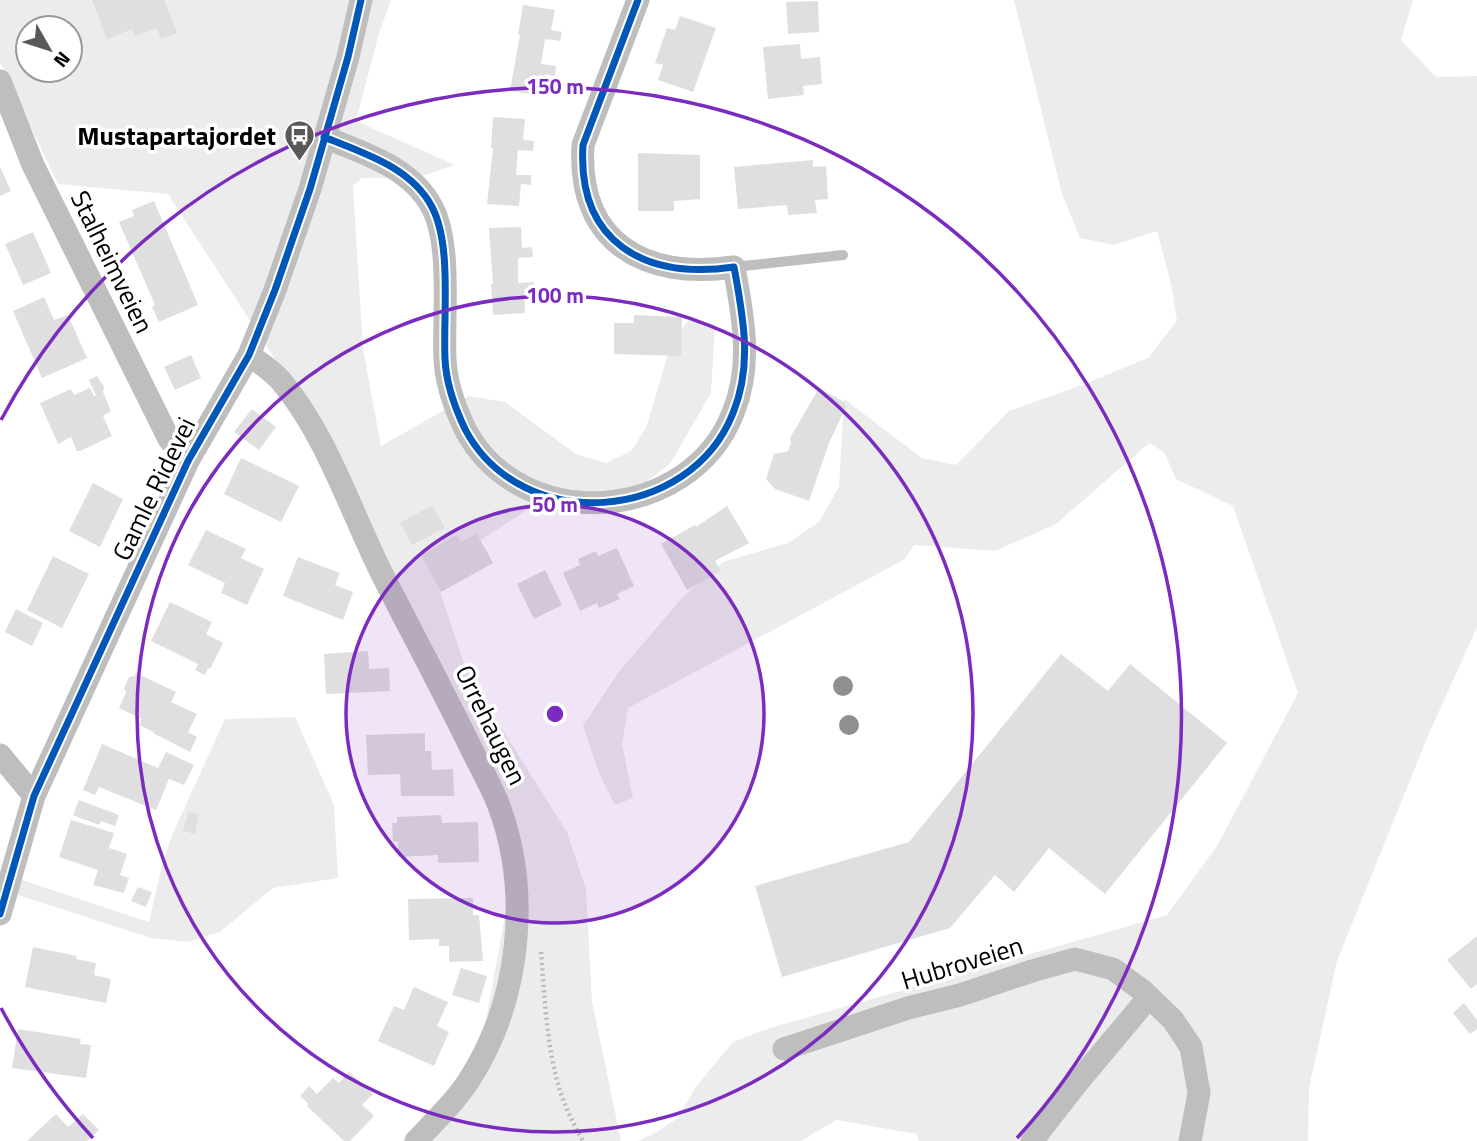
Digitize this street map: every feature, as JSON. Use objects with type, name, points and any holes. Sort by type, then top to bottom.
[{"type":"street","name":"Gamle Ridevei","points":[[0,914],[34,796],[188,461],[250,355],[310,189],[348,57],[361,0]]},
{"type":"street","points":[[324,138],[401,172],[413,181],[432,206],[442,244],[445,360],[454,402],[466,431],[483,456],[504,474],[541,495],[573,503],[606,504],[651,493],[685,475],[707,455],[732,417],[744,379],[744,327],[734,267],[701,270],[673,268],[631,254],[605,231],[589,201],[582,170],[583,145],[638,0]]},
{"type":"street","name":"Stalheimveien","points":[[0,81],[39,178],[169,439],[188,461]]},
{"type":"street","name":"Orrehaugen","points":[[250,355],[280,380],[324,444],[361,531],[499,807],[512,857],[518,893],[508,992],[491,1042],[470,1079],[416,1141]]},
{"type":"street","points":[[0,755],[34,796]]},
{"type":"street","name":"Hubroveien","points":[[784,1049],[908,1008],[960,995],[1075,959],[1113,969],[1149,997],[1172,1020],[1191,1047],[1199,1093],[1190,1141]]},
{"type":"street","points":[[1032,1141],[1149,997]]},
{"type":"lane","points":[[734,267],[843,255]]},
{"type":"path","points":[[541,944],[546,1014],[554,1065],[565,1106],[583,1141]]},
{"type":"shaded area","points":[[0,0],[391,0],[379,33],[356,121],[455,165],[416,178],[362,178],[353,186],[363,349],[381,446],[469,396],[505,402],[576,454],[606,463],[631,451],[646,428],[671,344],[690,318],[715,325],[711,393],[670,464],[609,509],[539,502],[433,571],[468,675],[567,832],[586,889],[592,1001],[621,1141],[417,1141],[472,1096],[513,873],[421,640],[311,415],[168,194],[58,184],[0,62]]},
{"type":"shaded area","points":[[1014,0],[1413,0],[1401,40],[1436,77],[1477,76],[1477,627],[1427,738],[1337,961],[1309,1088],[1308,1141],[919,1141],[917,1134],[836,1120],[801,1141],[638,1141],[678,1118],[695,1088],[733,1042],[770,1028],[1167,915],[1217,846],[1298,693],[1233,506],[1176,479],[1164,452],[1149,443],[1056,524],[995,551],[914,545],[905,559],[628,708],[622,744],[633,798],[615,805],[599,773],[583,726],[618,673],[681,599],[723,562],[788,543],[819,522],[839,487],[844,399],[922,458],[956,465],[1009,411],[1148,358],[1177,321],[1171,283],[1157,231],[1114,245],[1080,238],[1062,194]]},
{"type":"shaded area","points":[[295,717],[334,805],[338,878],[273,888],[220,932],[188,942],[151,938],[15,894],[19,879],[149,922],[162,865],[173,833],[225,719]]},
{"type":"building","points":[[92,0],[164,0],[177,33],[161,39],[157,28],[135,36],[132,29],[107,39]]},
{"type":"building","points":[[818,1],[819,32],[788,34],[786,2]]},
{"type":"building","points":[[523,5],[555,10],[551,30],[562,32],[560,41],[545,39],[541,64],[556,66],[555,76],[545,74],[542,95],[510,91]]},
{"type":"building","points":[[680,16],[716,28],[693,92],[658,80],[663,65],[655,63],[667,28],[675,30]]},
{"type":"building","points":[[800,44],[801,59],[820,57],[822,84],[803,86],[804,95],[768,99],[763,47]]},
{"type":"building","points":[[493,117],[525,119],[523,140],[534,141],[533,151],[518,150],[516,175],[531,175],[531,185],[521,184],[519,206],[487,204],[493,148]]},
{"type":"building","points":[[638,153],[700,155],[700,199],[674,201],[674,211],[638,211]]},
{"type":"building","points":[[813,160],[813,167],[826,166],[828,199],[815,200],[817,213],[788,215],[787,205],[738,209],[734,167]]},
{"type":"building","points":[[0,167],[11,191],[0,196]]},
{"type":"building","points":[[154,201],[198,305],[159,322],[152,307],[155,305],[119,222],[134,216],[132,210]]},
{"type":"building","points":[[521,227],[522,248],[532,247],[533,257],[518,258],[518,283],[534,282],[534,292],[524,293],[525,313],[493,315],[489,228]]},
{"type":"building","points":[[33,232],[51,273],[23,285],[5,244]]},
{"type":"building","points":[[44,297],[54,320],[68,315],[87,358],[42,378],[13,311]]},
{"type":"building","points":[[634,315],[682,317],[681,356],[614,354],[614,323],[634,323]]},
{"type":"building","points":[[191,355],[201,378],[175,390],[164,367]]},
{"type":"building","points":[[97,376],[104,387],[103,392],[111,411],[103,416],[112,436],[80,451],[77,451],[71,437],[58,444],[40,403],[71,389],[74,395],[90,388],[94,396],[96,395],[89,380]]},
{"type":"building","points":[[819,388],[844,402],[846,407],[829,443],[809,501],[775,489],[766,479],[774,454],[788,451],[790,438]]},
{"type":"building","points":[[252,409],[276,427],[259,450],[234,432]]},
{"type":"building","points":[[241,458],[299,486],[281,522],[224,494]]},
{"type":"building","points":[[93,483],[123,499],[100,547],[69,531]]},
{"type":"building","points":[[432,505],[445,528],[412,545],[400,523]]},
{"type":"building","points":[[727,506],[749,543],[715,561],[721,571],[687,590],[661,544],[695,525],[696,527]]},
{"type":"building","points":[[206,530],[246,549],[241,558],[264,569],[247,605],[221,593],[225,583],[188,565]]},
{"type":"building","points":[[477,534],[493,563],[441,592],[421,555],[457,535],[461,542]]},
{"type":"building","points":[[617,548],[634,586],[617,594],[620,599],[599,608],[597,603],[580,611],[563,573],[580,565],[578,559],[596,551],[598,556]]},
{"type":"building","points":[[53,556],[89,574],[62,628],[27,610]]},
{"type":"building","points":[[298,557],[340,573],[335,585],[353,592],[343,620],[283,596]]},
{"type":"building","points":[[545,570],[562,605],[534,619],[517,584]]},
{"type":"building","points":[[170,602],[212,622],[206,634],[223,643],[205,675],[195,670],[198,664],[151,641]]},
{"type":"building","points":[[16,609],[43,623],[32,646],[5,632]]},
{"type":"building","points":[[368,651],[369,669],[389,668],[390,691],[326,694],[324,654]]},
{"type":"building","points":[[1061,654],[1108,691],[1130,664],[1227,743],[1105,894],[1049,848],[1014,892],[995,875],[950,928],[782,977],[755,886],[909,842]]},
{"type":"building","points":[[136,673],[176,692],[171,702],[197,714],[188,732],[197,737],[190,752],[139,725],[142,719],[119,708],[129,677],[135,676]]},
{"type":"building","points":[[425,733],[425,751],[431,751],[432,770],[453,769],[454,796],[401,796],[400,774],[368,775],[366,735]]},
{"type":"building","points":[[102,744],[158,768],[166,752],[194,765],[184,785],[169,779],[156,810],[99,787],[95,795],[83,790]]},
{"type":"building","points":[[79,800],[119,815],[115,826],[101,821],[99,825],[73,815]]},
{"type":"building","points":[[188,812],[199,814],[195,834],[183,831]]},
{"type":"building","points":[[441,815],[442,823],[478,822],[479,862],[438,863],[438,855],[398,857],[398,842],[393,842],[392,823],[397,823],[397,817]]},
{"type":"building","points":[[71,820],[114,833],[109,848],[127,854],[120,875],[129,878],[124,893],[93,885],[98,870],[59,857]]},
{"type":"building","points":[[138,887],[152,892],[146,907],[131,901]]},
{"type":"building","points":[[473,898],[473,915],[479,915],[483,961],[449,962],[449,946],[439,946],[439,939],[409,940],[408,899]]},
{"type":"building","points":[[1477,936],[1477,984],[1471,989],[1447,960]]},
{"type":"building","points":[[33,947],[77,956],[76,959],[96,963],[94,975],[111,979],[106,1003],[25,987]]},
{"type":"building","points":[[461,968],[487,976],[479,1003],[452,995]]},
{"type":"building","points":[[414,987],[448,1002],[437,1026],[449,1032],[434,1066],[378,1041],[394,1006],[404,1010]]},
{"type":"building","points":[[1464,1003],[1477,1020],[1477,1029],[1470,1034],[1453,1013]]},
{"type":"building","points":[[18,1029],[81,1039],[80,1044],[91,1045],[86,1078],[12,1068]]},
{"type":"building","points":[[349,1072],[373,1094],[362,1105],[374,1116],[350,1141],[344,1141],[300,1096],[309,1086],[317,1094],[333,1078],[339,1083]]},
{"type":"building","points":[[56,1114],[68,1127],[83,1114],[99,1130],[87,1141],[27,1141]]},
{"type":"cycle path","points":[[0,914],[34,796],[188,461],[249,355],[275,290],[310,189],[348,57],[361,0]]},
{"type":"cycle path","points":[[324,137],[399,171],[412,181],[432,207],[438,223],[444,260],[445,359],[449,386],[465,429],[491,464],[524,487],[563,500],[604,502],[644,495],[681,477],[711,450],[733,413],[739,395],[743,377],[744,340],[734,267],[672,267],[645,260],[622,247],[604,230],[591,207],[584,179],[583,145],[638,0]]},
{"type":"place","name":"Mustapartajordet","points":[[299,163]]}]
